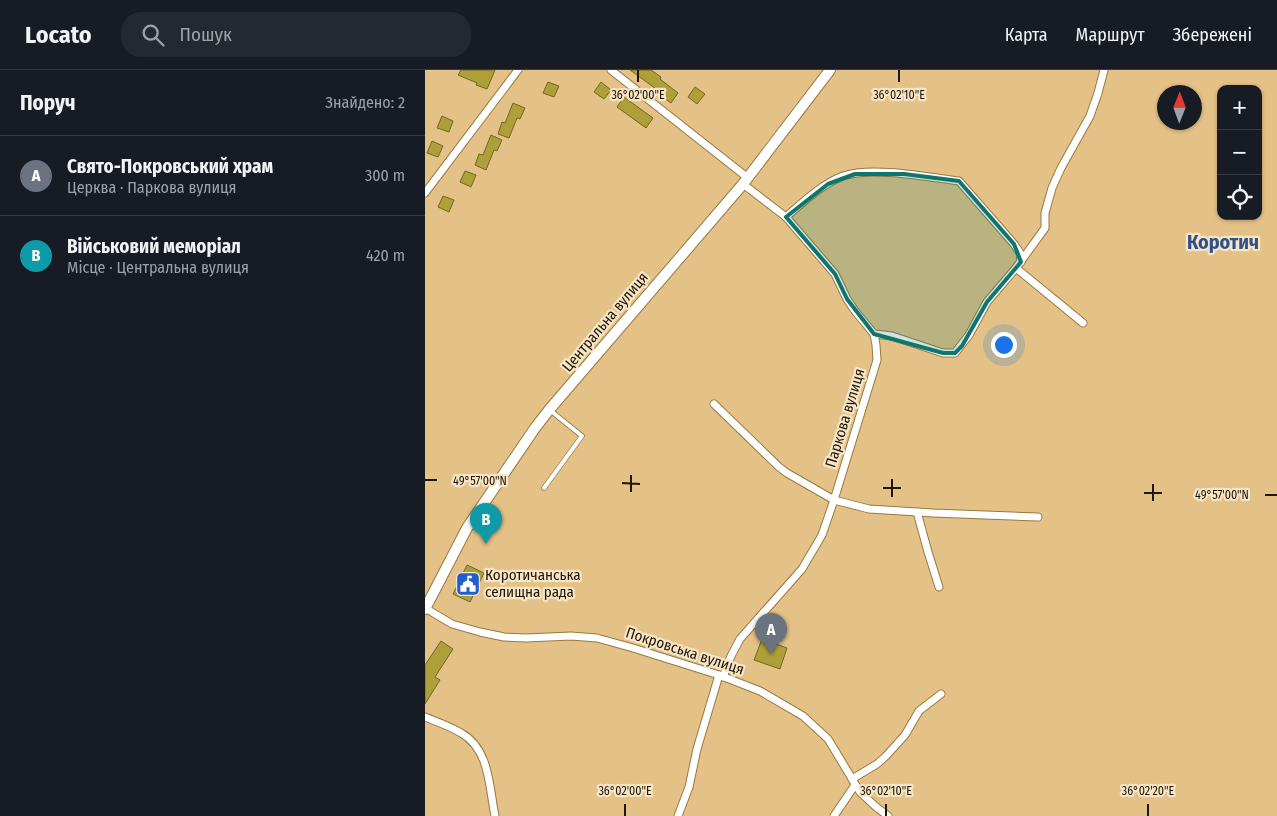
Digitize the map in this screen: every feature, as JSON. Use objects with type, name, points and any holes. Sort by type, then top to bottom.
[{"type":"street","points":[[425,193],[518,70]]},
{"type":"street","points":[[611,70],[786,217],[835,274],[847,299],[874,334],[892,336],[943,353],[955,353],[962,346],[987,302],[1018,265],[1045,228],[1045,213],[1052,188],[1090,116],[1104,70]]},
{"type":"street","name":"Центральна вулиця","points":[[425,608],[467,528],[535,428],[745,181],[830,70]]},
{"type":"street","points":[[786,217],[828,184],[844,176],[866,172],[904,174],[959,181],[1014,244],[1019,253],[1018,265]]},
{"type":"street","points":[[1018,265],[1083,323]]},
{"type":"street","name":"Паркова вулиця","points":[[678,816],[689,787],[697,749],[721,676],[731,656],[740,639],[802,569],[822,535],[835,500],[877,360],[877,346],[874,334]]},
{"type":"street","points":[[714,404],[779,467],[835,500],[869,509],[1038,517]]},
{"type":"street","points":[[917,512],[939,587]]},
{"type":"street","name":"Покровська вулиця","points":[[425,608],[451,624],[504,637],[571,636],[597,638],[721,676],[760,692],[803,716],[828,739],[860,792],[888,816]]},
{"type":"street","points":[[834,816],[853,782],[886,756],[905,735],[919,710],[941,694]]},
{"type":"street","points":[[425,717],[460,732],[480,751],[486,768],[495,816]]},
{"type":"lane","points":[[543,488],[582,436],[549,410]]},
{"type":"highlighted area","points":[[855,174],[904,174],[959,181],[1014,244],[1021,262],[987,302],[962,346],[955,353],[943,353],[874,334],[847,299],[835,274],[786,217],[828,184]]},
{"type":"building","points":[[461,70],[495,70],[487,89],[458,75]]},
{"type":"building","points":[[630,70],[651,70],[678,93],[671,103],[661,96],[663,94]]},
{"type":"building","points":[[548,82],[559,86],[554,97],[543,93]]},
{"type":"building","points":[[601,82],[611,90],[604,99],[594,92]]},
{"type":"building","points":[[695,87],[705,94],[697,104],[688,97]]},
{"type":"building","points":[[624,97],[653,118],[646,128],[617,107]]},
{"type":"building","points":[[513,103],[525,108],[520,119],[517,118],[509,138],[498,134],[502,122],[505,123]]},
{"type":"building","points":[[442,116],[453,121],[449,132],[437,128]]},
{"type":"building","points":[[491,135],[502,140],[497,151],[494,150],[486,170],[475,165],[479,154],[483,155]]},
{"type":"building","points":[[432,141],[443,146],[438,157],[427,153]]},
{"type":"building","points":[[465,171],[476,175],[471,187],[460,182]]},
{"type":"building","points":[[443,196],[454,200],[449,212],[438,207]]},
{"type":"building","name":"Коротичанська селищна рада","points":[[467,565],[484,573],[470,602],[453,594]]},
{"type":"building","points":[[762,639],[787,648],[780,669],[754,660]]},
{"type":"building","points":[[441,641],[453,649],[435,677],[440,680],[425,704],[425,665]]},
{"type":"place","name":"Військовий меморіал","points":[[486,544]]},
{"type":"place","name":"Коротичанська селищна рада","points":[[468,584]]},
{"type":"place","name":"Свято-Покровський храм","points":[[771,654]]},
{"type":"district","name":"Коротич","points":[[1223,242]]}]
